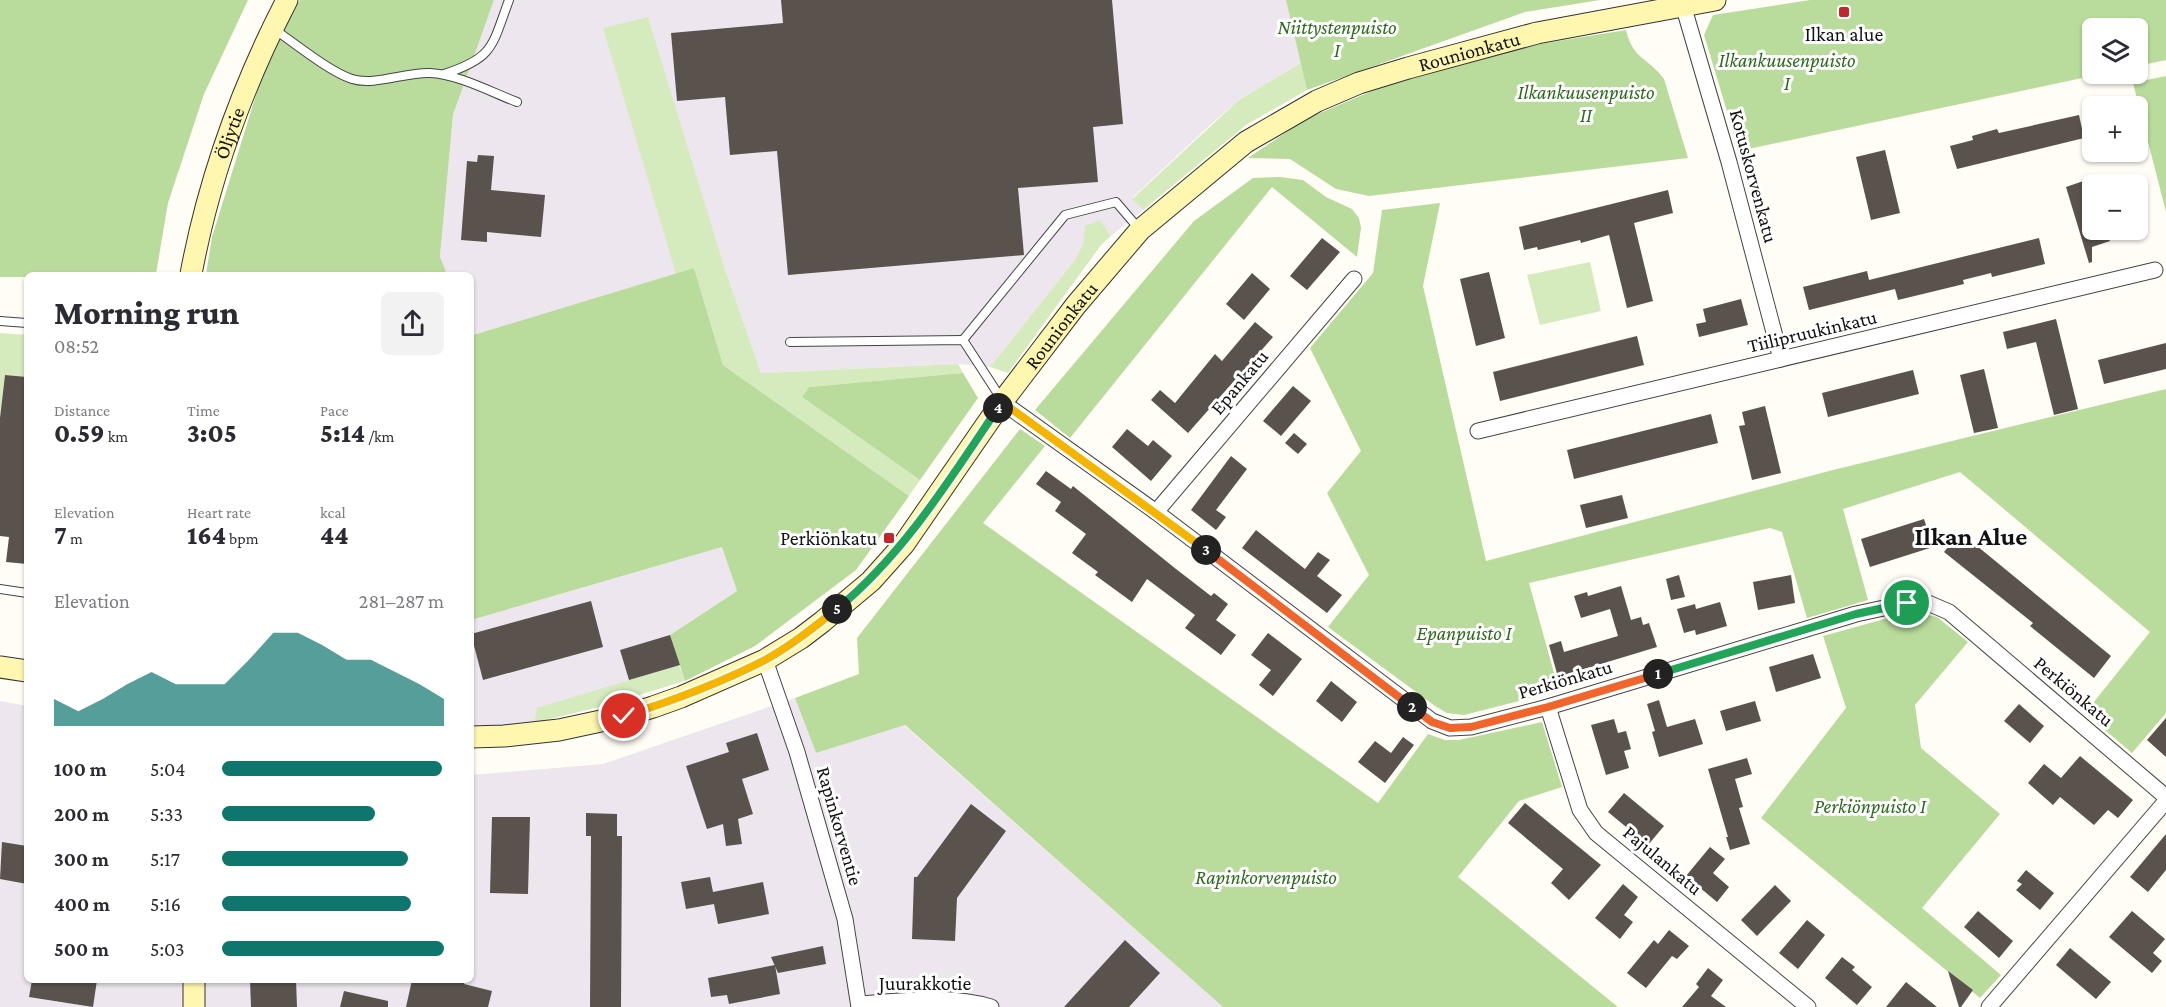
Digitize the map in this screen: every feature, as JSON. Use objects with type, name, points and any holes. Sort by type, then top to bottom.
[{"type":"main road","name":"Öljytie","points":[[191,272],[209,193],[225,141],[237,108],[287,0]]},
{"type":"main road","name":"Rounionkatu","points":[[474,737],[559,730],[624,716],[681,697],[765,660],[815,627],[877,573],[904,544],[1002,402],[1076,304],[1140,230],[1246,142],[1317,101],[1359,83],[1537,33],[1715,0]]},
{"type":"main road","points":[[0,667],[24,671]]},
{"type":"main road","points":[[194,983],[194,1007]]},
{"type":"street","name":"Kotuskorvenkatu","points":[[1683,5],[1729,162],[1781,360]]},
{"type":"street","name":"Tiilipruukinkatu","points":[[1478,431],[2155,270]]},
{"type":"street","name":"Epankatu","points":[[1156,513],[1354,279]]},
{"type":"street","name":"Perkiönkatu","points":[[1002,402],[1156,513],[1432,722],[1450,728],[1471,727],[1548,707],[1856,614],[1907,603],[1928,603],[1949,612],[2166,799]]},
{"type":"street","name":"Rapinkorventie","points":[[765,660],[797,752],[845,919],[859,1005]]},
{"type":"street","name":"Pajulankatu","points":[[1548,707],[1580,810],[1596,832],[1808,1007]]},
{"type":"street","points":[[1989,1007],[2166,799]]},
{"type":"street","name":"Juurakkotie","points":[[859,1005],[923,1000],[961,1001],[991,1007]]},
{"type":"lane","points":[[444,74],[468,66],[483,57],[494,43],[508,0]]},
{"type":"lane","points":[[273,28],[341,74],[354,79],[366,80],[428,72],[444,74],[517,102]]},
{"type":"lane","points":[[963,340],[1065,215],[1116,202],[1140,230]]},
{"type":"lane","points":[[0,321],[24,323]]},
{"type":"lane","points":[[790,342],[963,340]]},
{"type":"lane","points":[[963,340],[1002,402]]},
{"type":"lane","points":[[0,589],[24,593]]},
{"type":"shaded area","points":[[494,0],[1286,0],[1301,63],[1239,100],[1209,126],[1132,198],[1143,210],[1111,236],[1100,220],[1074,261],[990,367],[958,364],[761,373],[722,260],[474,335],[474,272],[446,272],[440,258],[453,115]]},
{"type":"shaded area","points":[[722,547],[737,591],[670,635],[680,665],[534,723],[474,728],[474,619]]},
{"type":"shaded area","points":[[795,698],[816,753],[904,725],[1223,1007],[0,1007],[0,701],[24,705],[24,983],[474,983],[474,775],[603,764]]},
{"type":"green space","points":[[0,0],[248,0],[204,94],[168,203],[156,272],[24,272],[24,277],[0,277]]},
{"type":"green space","points":[[300,0],[494,0],[453,115],[440,257],[446,272],[206,272],[212,237],[265,66]]},
{"type":"green space","name":"Niittystenpuisto I","points":[[1286,0],[1600,0],[1525,12],[1307,90]]},
{"type":"green space","name":"Ilkankuusenpuisto I","points":[[1810,0],[2166,0],[2166,60],[2148,64],[2148,18],[2082,18],[2082,78],[1739,151],[1704,35],[1713,15]]},
{"type":"green space","points":[[648,17],[722,260],[761,373],[958,364],[963,373],[809,387],[802,397],[920,480],[909,496],[723,365],[694,268],[676,274],[603,28]]},
{"type":"green space","name":"Ilkankuusenpuisto II","points":[[1626,30],[1637,53],[1664,79],[1688,158],[1369,196],[1336,189],[1290,159],[1248,158],[1306,119],[1414,73],[1528,46]]},
{"type":"green space","points":[[1301,63],[1307,90],[1246,125],[1143,210],[1132,199],[1239,100]]},
{"type":"green space","points":[[2166,76],[2166,212],[2148,142],[2148,96],[2136,96],[2133,84],[2148,84],[2148,80]]},
{"type":"green space","points":[[1280,177],[1303,180],[1326,197],[1352,209],[1359,218],[1361,228],[1357,257],[1272,187],[1070,438],[1035,410],[1194,221],[1253,178]]},
{"type":"green space","name":"Epanpuisto I","points":[[1440,203],[1423,286],[1486,561],[1833,470],[2166,389],[2166,713],[2132,753],[2085,713],[2150,632],[1960,472],[1843,509],[1868,600],[1807,618],[1782,532],[1770,528],[1529,583],[1559,691],[1464,715],[1447,713],[1435,706],[1328,627],[1369,575],[1327,493],[1361,451],[1310,348],[1373,273],[1382,210]]},
{"type":"green space","points":[[1100,220],[1111,236],[1101,245],[1008,373],[990,367],[1074,261],[1083,245],[1085,226]]},
{"type":"green space","points":[[1590,262],[1601,311],[1540,325],[1527,275]]},
{"type":"green space","points":[[694,268],[723,365],[909,496],[856,570],[755,646],[685,681],[670,635],[737,591],[722,547],[474,619],[474,335]]},
{"type":"green space","points":[[0,333],[24,335],[24,377],[5,375],[0,418]]},
{"type":"green space","points":[[963,373],[978,398],[920,480],[802,397],[809,387]]},
{"type":"green space","name":"Rapinkorvenpuisto","points":[[1020,429],[1045,446],[983,523],[1378,803],[1428,734],[1445,740],[1459,740],[1542,722],[1562,787],[1519,801],[1458,877],[1618,1007],[1223,1007],[905,725],[816,753],[795,698],[859,674],[857,638]]},
{"type":"green space","name":"Perkiönpuisto I","points":[[1918,613],[1937,617],[1968,642],[1915,705],[1921,748],[2000,814],[1922,908],[2001,975],[1980,998],[1761,818],[1846,708],[1823,636],[1899,615]]},
{"type":"green space","points":[[679,665],[685,681],[599,707],[534,723],[537,708]]},
{"type":"building","points":[[781,0],[1112,0],[1123,124],[1093,127],[1098,182],[1018,188],[1024,255],[788,275],[777,151],[730,155],[725,97],[677,101],[671,33],[783,23]]},
{"type":"building","points":[[2079,115],[2082,138],[1957,169],[1950,146],[1973,140],[1972,136],[1997,129],[1999,133]]},
{"type":"building","points":[[1885,150],[1900,213],[1871,220],[1856,157]]},
{"type":"building","points":[[478,155],[494,156],[491,190],[545,195],[541,237],[487,232],[487,242],[461,240],[467,161],[477,162]]},
{"type":"building","points":[[2082,181],[2082,240],[2066,187]]},
{"type":"building","points":[[1668,190],[1673,213],[1634,223],[1653,301],[1627,308],[1609,235],[1581,243],[1580,240],[1538,250],[1537,247],[1524,250],[1519,227]]},
{"type":"building","points":[[1322,238],[1340,252],[1307,290],[1290,276]]},
{"type":"building","points":[[2039,238],[2045,264],[1992,277],[1991,273],[1963,280],[1964,284],[1898,300],[1895,289],[1809,310],[1803,287],[1867,271],[1869,280]]},
{"type":"building","points":[[2082,240],[2110,240],[2092,247],[2092,262],[2089,263]]},
{"type":"building","points":[[1489,272],[1505,338],[1476,346],[1460,279]]},
{"type":"building","points":[[1252,273],[1270,289],[1244,320],[1226,304]]},
{"type":"building","points":[[1741,299],[1748,325],[1699,337],[1696,324],[1706,322],[1703,309]]},
{"type":"building","points":[[2056,319],[2078,409],[2054,415],[2036,342],[2007,349],[2003,332]]},
{"type":"building","points":[[1255,322],[1273,337],[1188,433],[1151,400],[1160,390],[1175,403],[1215,354],[1222,361]]},
{"type":"building","points":[[1637,336],[1644,365],[1500,401],[1493,372]]},
{"type":"building","points":[[2166,343],[2166,369],[2104,384],[2098,360]]},
{"type":"building","points":[[1984,369],[1998,428],[1974,433],[1960,375]]},
{"type":"building","points":[[1913,370],[1919,394],[1828,417],[1822,393]]},
{"type":"building","points":[[5,375],[24,377],[24,564],[6,562],[9,537],[0,536],[0,418]]},
{"type":"building","points":[[1293,386],[1311,401],[1281,436],[1263,421]]},
{"type":"building","points":[[1765,406],[1781,473],[1752,480],[1739,426],[1745,425],[1742,412]]},
{"type":"building","points":[[1711,414],[1718,443],[1574,479],[1567,450]]},
{"type":"building","points":[[1127,429],[1148,446],[1153,440],[1172,456],[1151,481],[1112,447]]},
{"type":"building","points":[[1294,433],[1307,444],[1298,454],[1285,443]]},
{"type":"building","points":[[1231,456],[1247,469],[1216,510],[1226,517],[1216,530],[1191,510]]},
{"type":"building","points":[[1046,471],[1071,489],[1073,486],[1211,596],[1214,593],[1228,604],[1216,620],[1236,635],[1221,655],[1185,628],[1195,615],[1147,579],[1132,602],[1095,575],[1098,572],[1072,553],[1086,534],[1055,511],[1061,502],[1036,484]]},
{"type":"building","points":[[1622,495],[1628,518],[1586,528],[1580,505]]},
{"type":"building","points":[[1924,519],[1933,547],[1870,567],[1861,539]]},
{"type":"building","points":[[1256,530],[1305,569],[1318,552],[1330,560],[1317,576],[1342,595],[1327,613],[1242,548]]},
{"type":"building","points":[[1960,532],[2111,656],[2094,678],[2030,626],[2033,623],[1944,552]]},
{"type":"building","points":[[1679,575],[1685,597],[1671,600],[1666,579]]},
{"type":"building","points":[[1791,575],[1795,603],[1758,610],[1753,582]]},
{"type":"building","points":[[1621,586],[1631,620],[1641,617],[1643,625],[1649,623],[1657,647],[1558,677],[1549,645],[1561,641],[1564,652],[1618,636],[1610,609],[1581,618],[1574,596],[1587,592],[1588,596]]},
{"type":"building","points":[[591,601],[603,647],[483,680],[474,646],[474,633]]},
{"type":"building","points":[[1720,602],[1727,626],[1696,635],[1695,630],[1684,633],[1677,609],[1695,604],[1696,609]]},
{"type":"building","points":[[1268,633],[1302,659],[1273,696],[1259,685],[1271,670],[1251,655]]},
{"type":"building","points":[[670,635],[680,665],[629,680],[620,650]]},
{"type":"building","points":[[1813,654],[1821,678],[1776,692],[1769,667]]},
{"type":"building","points":[[1331,681],[1357,702],[1342,722],[1316,701]]},
{"type":"building","points":[[1659,700],[1667,727],[1695,719],[1703,744],[1659,757],[1652,732],[1655,731],[1647,704]]},
{"type":"building","points":[[1755,701],[1761,721],[1726,731],[1720,711]]},
{"type":"building","points":[[2019,704],[2044,726],[2030,743],[2004,721]]},
{"type":"building","points":[[2166,718],[2166,757],[2147,740]]},
{"type":"building","points":[[1614,719],[1618,733],[1626,731],[1631,749],[1624,751],[1629,768],[1606,775],[1591,725]]},
{"type":"building","points":[[757,733],[769,770],[742,779],[753,814],[738,819],[742,844],[726,846],[723,824],[707,829],[686,766],[729,752],[726,743]]},
{"type":"building","points":[[1403,737],[1414,745],[1385,783],[1358,762],[1375,741],[1391,753]]},
{"type":"building","points":[[2080,756],[2133,800],[2118,818],[2108,810],[2094,825],[2060,797],[2053,805],[2028,783],[2044,764],[2061,778]]},
{"type":"building","points":[[1747,758],[1752,774],[1735,779],[1743,807],[1739,808],[1750,844],[1730,850],[1708,769]]},
{"type":"building","points":[[1624,793],[1664,826],[1648,845],[1608,812]]},
{"type":"building","points":[[1525,803],[1601,865],[1569,900],[1551,883],[1563,869],[1508,823]]},
{"type":"building","points":[[971,804],[1006,831],[957,898],[955,941],[912,939],[914,877],[917,877]]},
{"type":"building","points":[[586,813],[617,814],[617,836],[622,836],[621,1007],[590,1007],[591,836],[586,836]]},
{"type":"building","points":[[492,817],[530,817],[528,894],[490,893]]},
{"type":"building","points":[[2166,834],[2166,870],[2148,892],[2130,877]]},
{"type":"building","points":[[2,842],[24,846],[24,883],[0,879]]},
{"type":"building","points":[[1710,847],[1725,859],[1713,873],[1729,887],[1717,902],[1686,876]]},
{"type":"building","points":[[2026,870],[2054,893],[2040,910],[2016,890],[2022,884],[2017,881]]},
{"type":"building","points":[[710,877],[713,892],[763,882],[769,914],[718,924],[714,904],[686,909],[681,882]]},
{"type":"building","points":[[1623,884],[1638,897],[1624,915],[1633,922],[1620,939],[1595,918]]},
{"type":"building","points":[[1775,885],[1791,901],[1757,936],[1741,920]]},
{"type":"building","points":[[1978,911],[2013,941],[1999,958],[1964,927]]},
{"type":"building","points":[[2132,911],[2165,939],[2153,953],[2162,961],[2152,973],[2109,937]]},
{"type":"building","points":[[1807,920],[1825,935],[1798,969],[1779,953]]},
{"type":"building","points":[[1669,930],[1689,946],[1677,959],[1672,956],[1646,988],[1627,973],[1654,940],[1658,944]]},
{"type":"building","points":[[1125,940],[1160,973],[1129,1007],[1064,1007]]},
{"type":"building","points":[[823,946],[826,964],[778,973],[771,957]]},
{"type":"building","points":[[2070,948],[2111,982],[2096,999],[2056,965]]},
{"type":"building","points":[[1842,957],[1855,967],[1852,970],[1872,987],[1857,1005],[1825,978]]},
{"type":"building","points":[[775,965],[780,994],[729,1004],[727,995],[711,997],[708,978]]},
{"type":"building","points":[[1708,968],[1723,980],[1711,996],[1726,1007],[1682,1007],[1699,987],[1696,984]]},
{"type":"building","points":[[1948,971],[1973,990],[1961,1007],[1959,1007]]},
{"type":"building","points":[[1906,982],[1937,1007],[1886,1007]]},
{"type":"building","points":[[31,983],[97,983],[93,1007],[29,997]]},
{"type":"building","points":[[250,983],[296,983],[297,1007],[251,1007]]},
{"type":"building","points":[[411,983],[464,983],[492,991],[488,1007],[406,1007]]},
{"type":"building","points":[[344,991],[388,1001],[388,1007],[340,1007]]},
{"type":"place","name":"Ilkan alue","points":[[1844,12]]},
{"type":"place","name":"Perkiönkatu","points":[[889,538]]},
{"type":"district","name":"Ilkan Alue","points":[[1971,536]]},
{"type":"route","points":[[624,716],[681,697],[765,660],[801,638],[839,608],[904,544],[1002,402],[1156,513],[1432,722],[1450,728],[1471,727],[1548,707],[1856,614],[1907,603]]}]
